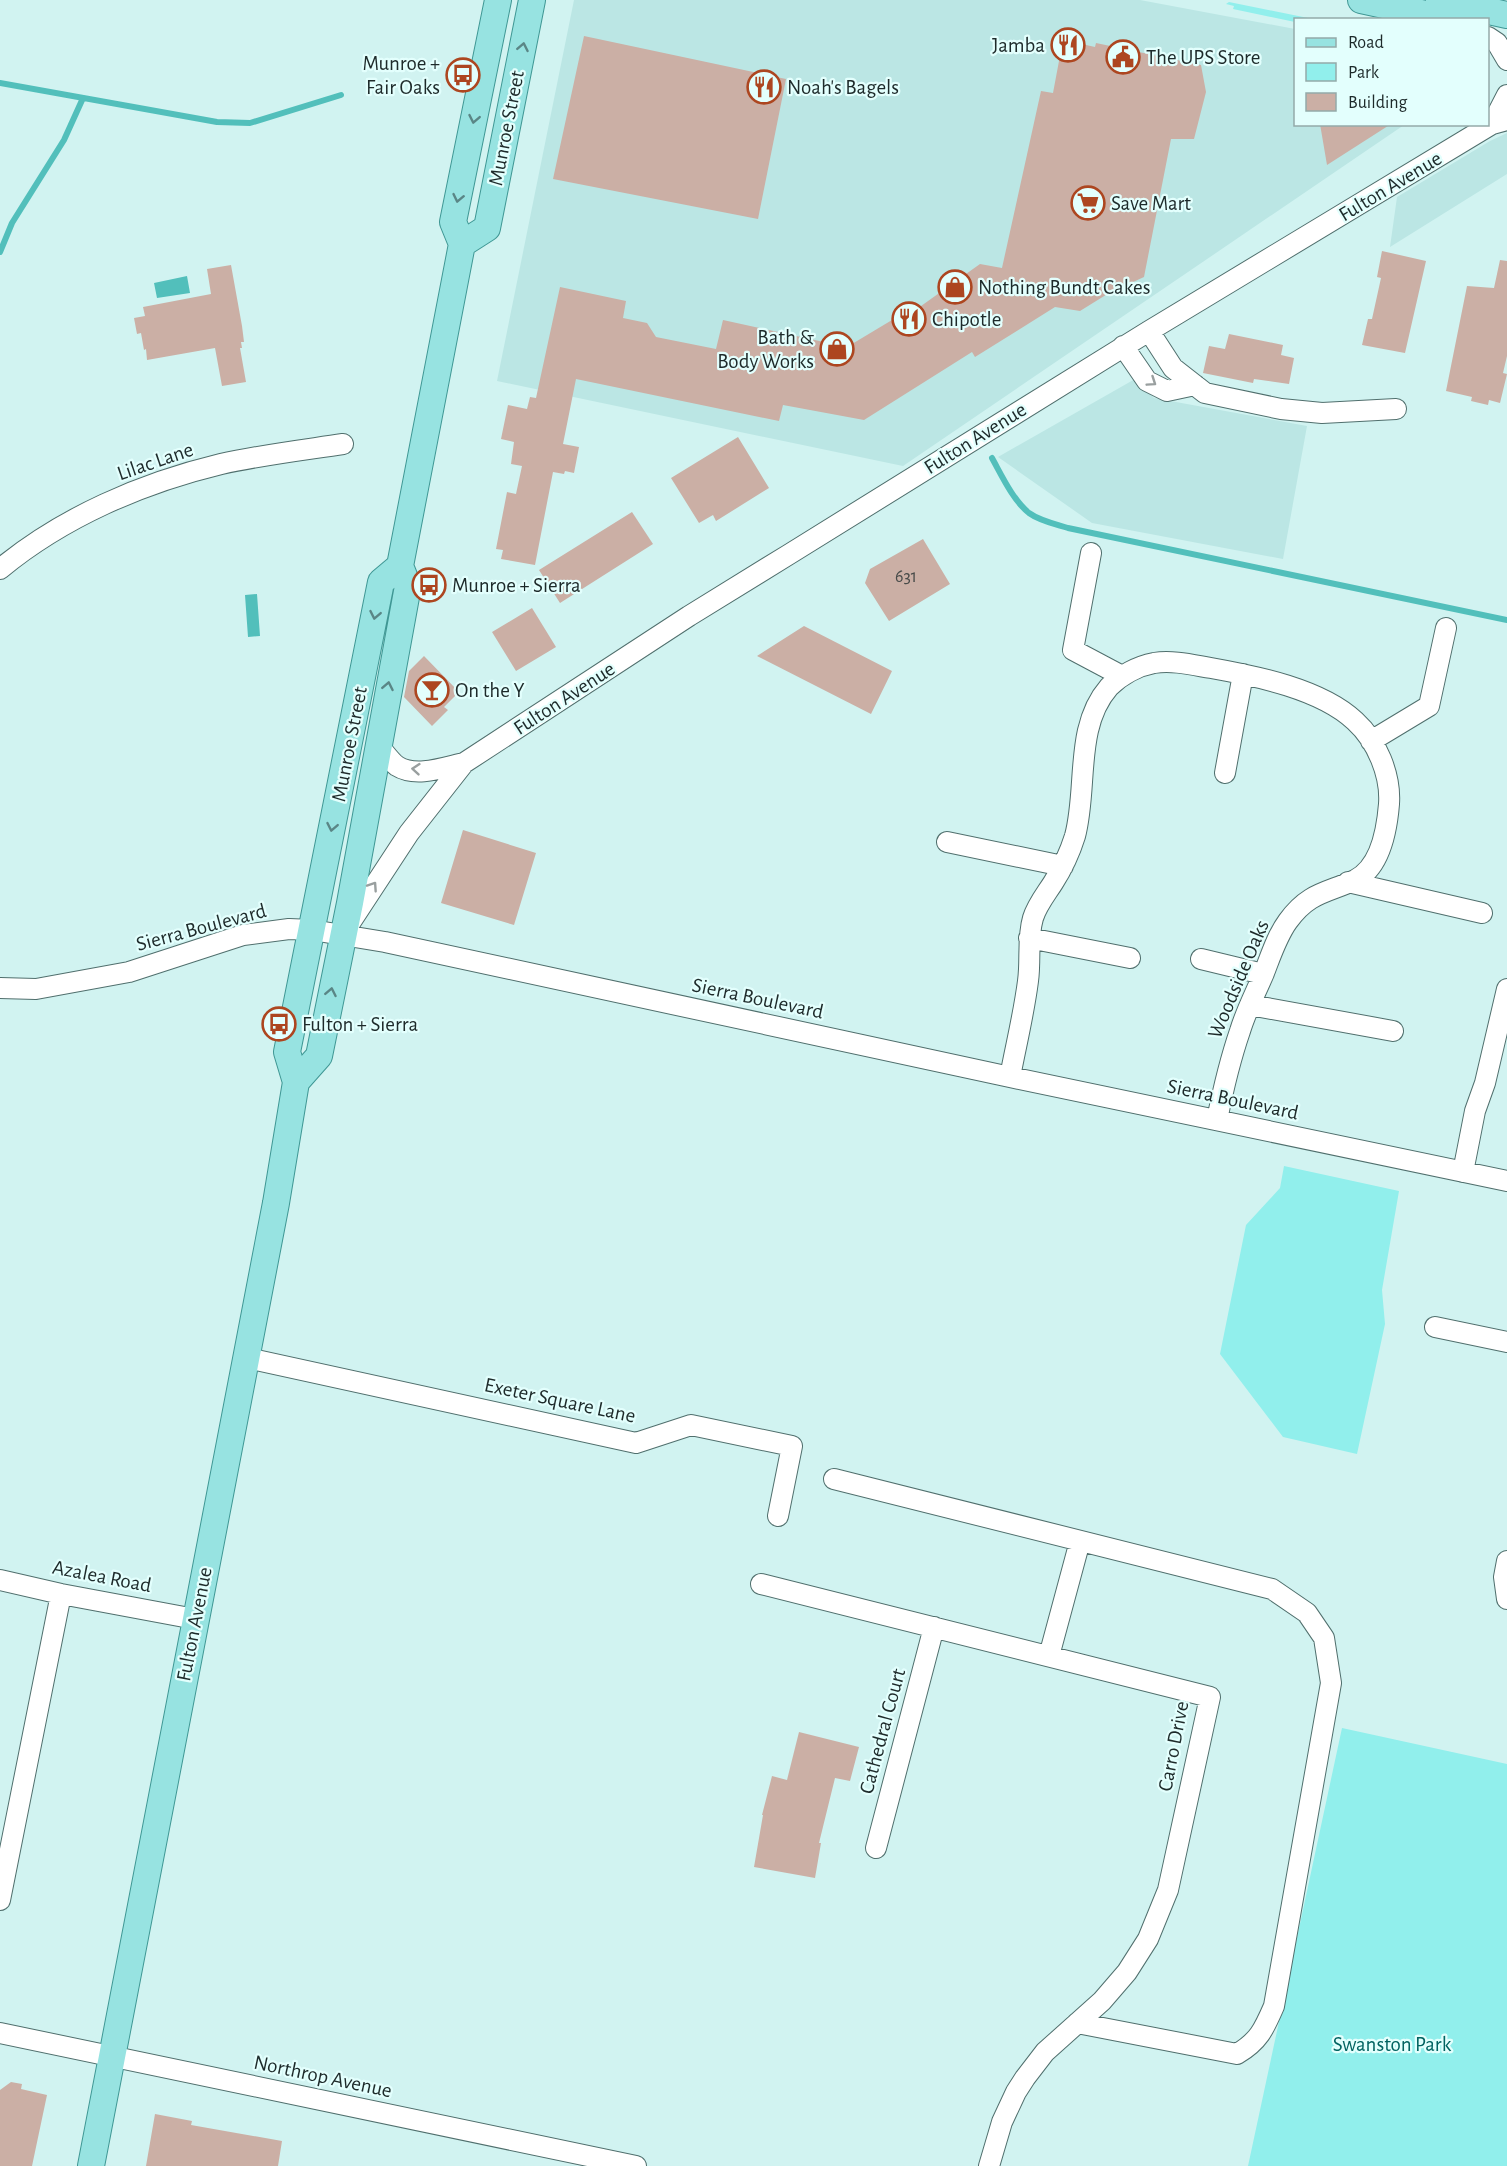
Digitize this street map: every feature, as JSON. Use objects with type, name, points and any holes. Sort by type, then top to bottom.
[{"type":"main road","name":"Munroe Street","points":[[342,935],[350,903],[408,586],[400,566],[462,244],[453,222],[498,0]]},
{"type":"main road","name":"Munroe Street","points":[[462,244],[487,228],[532,0]]},
{"type":"main road","points":[[1439,0],[1507,15]]},
{"type":"main road","points":[[1372,1],[1444,18]]},
{"type":"main road","points":[[1489,27],[1507,31]]},
{"type":"main road","name":"Munroe Street","points":[[312,930],[381,582],[400,566]]},
{"type":"main road","name":"Fulton Avenue","points":[[92,2166],[276,1203],[296,1082],[287,1052],[312,930]]},
{"type":"main road","name":"Fulton Avenue","points":[[296,1082],[319,1056],[342,935]]},
{"type":"street","points":[[1489,38],[1497,43],[1507,60]]},
{"type":"street","name":"Fulton Avenue","points":[[342,935],[410,833],[464,763],[689,616],[1123,346],[1499,122],[1507,95]]},
{"type":"street","points":[[1149,331],[1173,368],[1205,393],[1281,409],[1323,413],[1396,409]]},
{"type":"street","points":[[1123,346],[1147,381],[1167,391],[1195,385]]},
{"type":"street","name":"Lilac Lane","points":[[0,569],[44,537],[79,517],[129,494],[185,474],[223,464],[343,444]]},
{"type":"street","points":[[1091,552],[1073,650],[1122,676]]},
{"type":"street","points":[[1371,741],[1429,706],[1446,628]]},
{"type":"street","name":"Woodside Oaks","points":[[1010,1077],[1027,986],[1029,938],[1033,917],[1063,866],[1074,837],[1080,811],[1090,723],[1095,708],[1109,688],[1122,676],[1148,665],[1177,662],[1243,674],[1297,690],[1336,707],[1356,722],[1371,741],[1382,762],[1388,784],[1389,801],[1386,828],[1374,863],[1366,873],[1318,894],[1301,906],[1288,921],[1278,938],[1240,1029],[1227,1073],[1217,1120]]},
{"type":"street","points":[[1225,773],[1243,674]]},
{"type":"street","name":"Fulton Avenue","points":[[378,744],[397,765],[412,771],[464,763]]},
{"type":"street","points":[[946,842],[1063,866]]},
{"type":"street","points":[[1348,882],[1482,913]]},
{"type":"street","name":"Sierra Boulevard","points":[[0,988],[36,989],[92,979],[129,972],[243,936],[289,929],[312,930],[384,942],[1507,1181]]},
{"type":"street","points":[[1029,938],[1130,958]]},
{"type":"street","points":[[1202,959],[1263,974]]},
{"type":"street","points":[[1463,1172],[1475,1111],[1485,1083],[1507,989]]},
{"type":"street","points":[[1250,1005],[1393,1031]]},
{"type":"street","points":[[1435,1327],[1507,1342]]},
{"type":"street","name":"Exeter Square Lane","points":[[247,1358],[636,1443],[691,1425],[792,1446],[778,1516]]},
{"type":"street","points":[[834,1479],[1272,1590],[1307,1613],[1324,1638],[1331,1683],[1274,2006],[1258,2038],[1254,2044],[1237,2054],[1077,2023]]},
{"type":"street","points":[[1048,1656],[1080,1541]]},
{"type":"street","points":[[1507,1561],[1504,1577],[1507,1599]]},
{"type":"street","name":"Azalea Road","points":[[0,1580],[195,1619]]},
{"type":"street","name":"Carro Drive","points":[[761,1584],[1210,1697],[1168,1890],[1148,1939],[1128,1972],[1102,2001],[1045,2052],[1016,2092],[1002,2122],[989,2166]]},
{"type":"street","points":[[0,1900],[61,1594]]},
{"type":"street","name":"Cathedral Court","points":[[876,1848],[934,1628]]},
{"type":"street","name":"Northrop Avenue","points":[[0,2033],[636,2166]]},
{"type":"shaded area","points":[[574,0],[1140,0],[1294,29],[1294,126],[1403,126],[903,466],[497,381]]},
{"type":"shaded area","points":[[1507,133],[1507,174],[1390,247],[1397,197]]},
{"type":"shaded area","points":[[187,276],[190,293],[157,298],[154,283]]},
{"type":"shaded area","points":[[1135,379],[1154,398],[1307,426],[1283,559],[1092,523],[998,457]]},
{"type":"shaded area","points":[[257,594],[260,636],[248,637],[245,595]]},
{"type":"green space","points":[[1229,2],[1308,18],[1294,18],[1294,22],[1233,9],[1234,6],[1226,4]]},
{"type":"green space","points":[[1284,1166],[1399,1191],[1382,1290],[1385,1324],[1357,1454],[1283,1437],[1220,1354],[1246,1225],[1280,1188]]},
{"type":"green space","name":"Swanston Park","points":[[1342,1728],[1507,1764],[1507,2166],[1248,2166]]},
{"type":"building","points":[[584,36],[786,79],[758,219],[553,179]]},
{"type":"building","points":[[1068,41],[1095,47],[1096,43],[1201,65],[1206,92],[1194,139],[1171,139],[1144,277],[1109,293],[1080,311],[1055,307],[975,357],[972,352],[864,420],[783,405],[779,421],[576,379],[563,444],[579,447],[574,473],[553,472],[535,565],[501,559],[503,550],[496,549],[507,492],[516,494],[522,466],[511,464],[514,442],[501,439],[508,405],[527,409],[530,397],[536,398],[560,287],[626,301],[623,318],[647,323],[656,337],[716,349],[723,320],[847,347],[912,308],[914,311],[980,264],[1002,268],[1041,91],[1053,93],[1062,45]]},
{"type":"building","points":[[1320,126],[1388,126],[1327,165]]},
{"type":"building","points":[[1382,251],[1426,261],[1405,353],[1362,345],[1368,319],[1372,319],[1381,278],[1377,277]]},
{"type":"building","points":[[1500,260],[1507,261],[1507,356],[1503,373],[1507,374],[1500,403],[1489,400],[1488,405],[1471,401],[1472,397],[1446,391],[1467,286],[1494,288]]},
{"type":"building","points":[[231,265],[242,326],[244,342],[241,342],[242,348],[240,348],[246,382],[222,386],[215,348],[147,360],[146,349],[144,350],[141,333],[137,334],[134,318],[145,316],[143,307],[211,294],[207,269]]},
{"type":"building","points":[[1229,334],[1283,345],[1281,355],[1294,358],[1289,384],[1254,379],[1253,383],[1203,373],[1209,346],[1225,349]]},
{"type":"building","points":[[738,437],[769,488],[716,521],[713,515],[699,523],[671,478]]},
{"type":"building","points":[[632,512],[653,544],[560,603],[539,570]]},
{"type":"building","points":[[923,539],[950,584],[889,621],[865,583],[870,569]]},
{"type":"building","points":[[532,608],[556,647],[516,671],[492,632]]},
{"type":"building","points":[[804,626],[892,671],[871,714],[757,656]]},
{"type":"building","name":"On the Y","points":[[424,656],[459,692],[444,707],[448,710],[432,726],[404,697],[409,671]]},
{"type":"building","points":[[463,830],[536,853],[514,925],[441,903]]},
{"type":"building","points":[[799,1732],[859,1747],[850,1781],[835,1778],[819,1843],[821,1843],[815,1878],[754,1867],[762,1815],[772,1776],[787,1780]]},
{"type":"building","points":[[11,2082],[22,2084],[21,2089],[47,2095],[32,2166],[0,2166],[0,2090]]},
{"type":"building","points":[[155,2114],[192,2121],[191,2125],[282,2141],[278,2166],[146,2166]]},
{"type":"waterway","points":[[0,83],[217,122],[250,123],[341,95]]},
{"type":"waterway","points":[[0,252],[12,223],[64,140],[83,98]]},
{"type":"waterway","points":[[992,458],[1023,508],[1033,516],[1053,524],[1507,620]]},
{"type":"place","name":"Jamba","points":[[1068,45]]},
{"type":"place","name":"The UPS Store","points":[[1123,57]]},
{"type":"place","name":"Munroe + Fair Oaks","points":[[463,75]]},
{"type":"place","name":"Noah's Bagels","points":[[764,87]]},
{"type":"place","name":"Save Mart","points":[[1088,203]]},
{"type":"place","name":"Nothing Bundt Cakes","points":[[955,287]]},
{"type":"place","name":"Chipotle","points":[[909,319]]},
{"type":"place","name":"Bath & Body Works","points":[[837,349]]},
{"type":"place","name":"Munroe + Sierra","points":[[429,585]]},
{"type":"place","name":"On the Y","points":[[432,690]]},
{"type":"place","name":"Fulton + Sierra","points":[[279,1024]]}]
